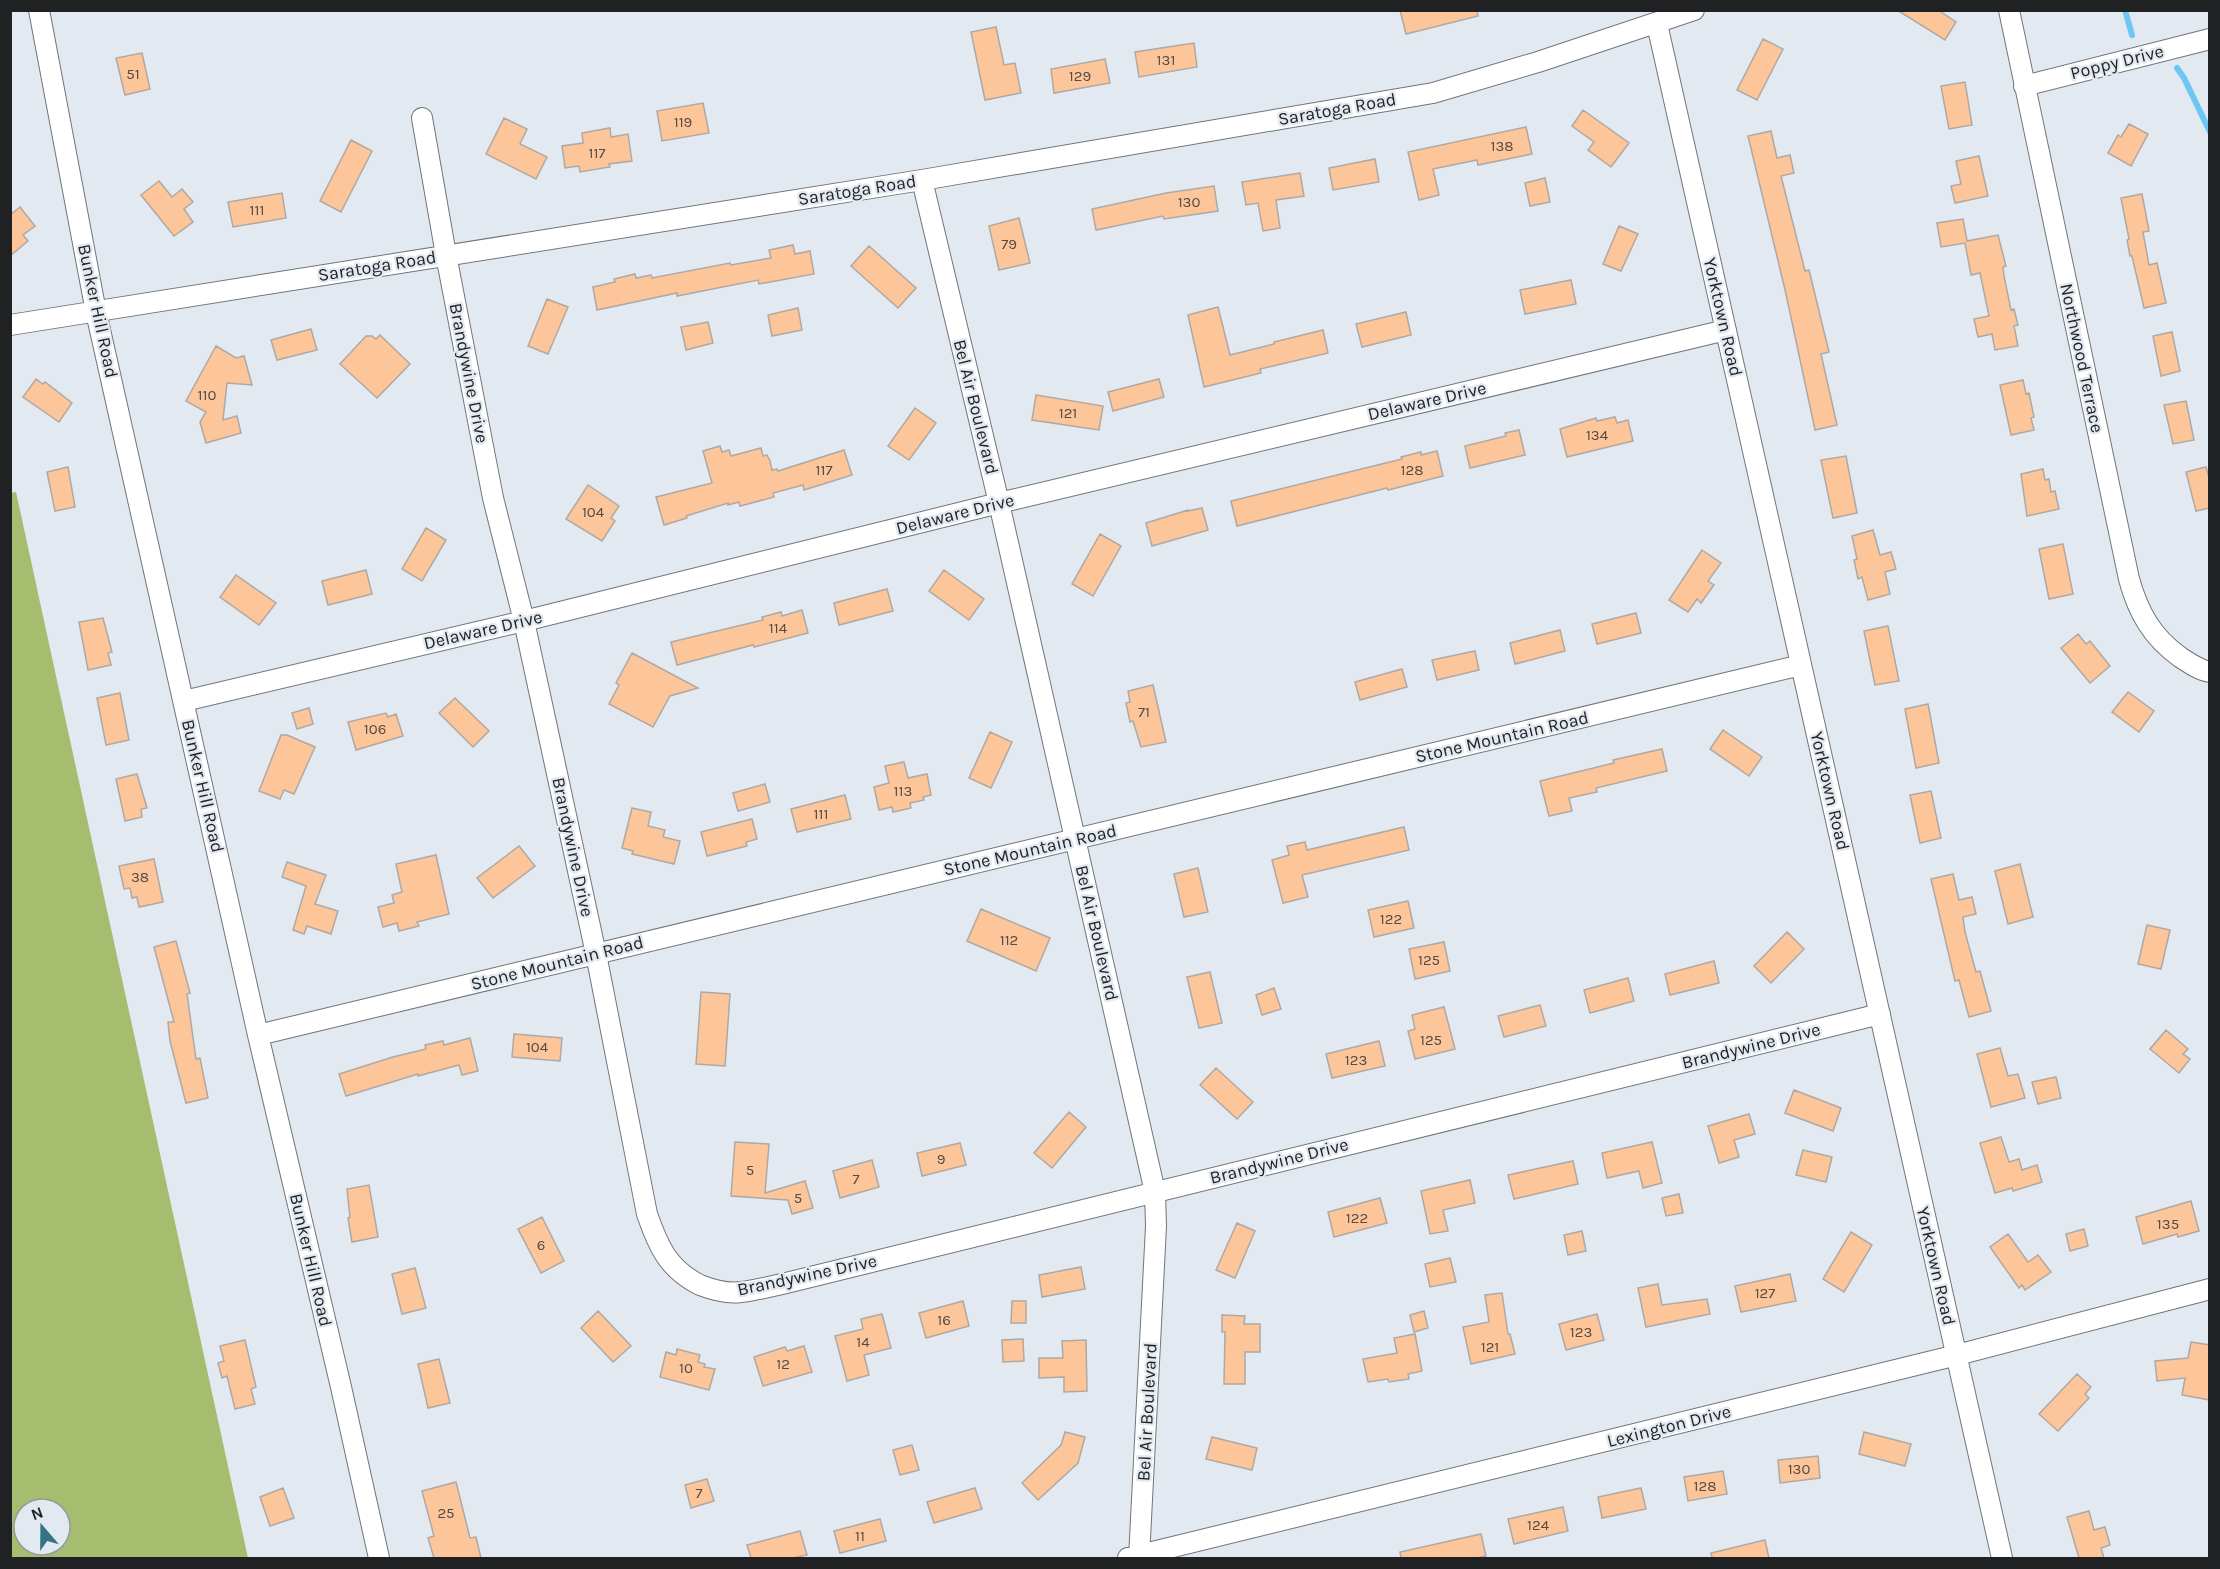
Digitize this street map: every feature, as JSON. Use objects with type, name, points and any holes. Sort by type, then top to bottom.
[{"type":"street","name":"Bunker Hill Road","points":[[39,10],[96,312],[258,1035],[339,1376],[379,1558]]},
{"type":"street","name":"Saratoga Road","points":[[10,325],[922,180],[1433,93],[1657,24],[1694,10]]},
{"type":"street","name":"Northwood Terrace","points":[[2009,10],[2135,599],[2147,624],[2167,648],[2190,664],[2210,672]]},
{"type":"street","name":"Yorktown Road","points":[[1657,24],[2002,1558]]},
{"type":"street","name":"Poppy Drive","points":[[2024,86],[2210,39]]},
{"type":"street","name":"Brandywine Drive","points":[[422,118],[493,498],[524,621],[596,954],[647,1214],[656,1240],[668,1260],[684,1277],[713,1290],[740,1293],[782,1284],[1880,1014]]},
{"type":"street","name":"Bel Air Boulevard","points":[[922,180],[999,502],[1155,1192],[1156,1226],[1138,1558]]},
{"type":"street","name":"Delaware Drive","points":[[184,701],[524,621],[999,502],[1726,330]]},
{"type":"street","name":"Stone Mountain Road","points":[[258,1035],[1801,665]]},
{"type":"street","name":"Lexington Drive","points":[[1138,1558],[1957,1355],[2210,1289]]},
{"type":"green space","points":[[16,492],[248,1558],[11,1558],[10,493]]},
{"type":"building","points":[[1400,10],[1477,10],[1478,16],[1406,34]]},
{"type":"building","points":[[1897,10],[1938,10],[1956,22],[1945,40]]},
{"type":"building","points":[[996,27],[1004,65],[1015,63],[1021,93],[985,100],[971,32]]},
{"type":"building","points":[[1763,39],[1783,49],[1757,100],[1737,90]]},
{"type":"building","points":[[1194,43],[1197,67],[1139,77],[1135,52]]},
{"type":"building","points":[[142,53],[150,89],[125,95],[116,58]]},
{"type":"building","points":[[1105,59],[1110,83],[1054,93],[1051,69]]},
{"type":"building","points":[[1965,82],[1972,125],[1949,129],[1941,86]]},
{"type":"building","points":[[703,103],[709,133],[662,141],[657,111]]},
{"type":"building","points":[[1583,110],[1629,143],[1611,167],[1588,150],[1594,142],[1572,126]]},
{"type":"building","points":[[504,118],[527,129],[520,144],[547,157],[536,179],[486,154]]},
{"type":"building","points":[[2129,124],[2148,134],[2131,166],[2108,153],[2118,135],[2121,137]]},
{"type":"building","points":[[1526,127],[1532,154],[1478,165],[1477,160],[1433,169],[1439,195],[1419,200],[1408,152]]},
{"type":"building","points":[[610,128],[611,137],[628,134],[632,161],[609,164],[610,167],[580,172],[579,166],[565,168],[562,146],[583,143],[582,133]]},
{"type":"building","points":[[1771,131],[1777,158],[1790,155],[1794,173],[1781,176],[1805,271],[1809,270],[1829,352],[1821,354],[1837,425],[1815,430],[1786,294],[1748,136]]},
{"type":"building","points":[[351,140],[372,151],[341,212],[320,201]]},
{"type":"building","points":[[1979,156],[1988,196],[1955,203],[1951,186],[1961,184],[1956,161]]},
{"type":"building","points":[[1375,159],[1379,182],[1333,190],[1329,168]]},
{"type":"building","points":[[1300,173],[1304,196],[1276,200],[1280,228],[1263,231],[1258,203],[1246,205],[1242,182]]},
{"type":"building","points":[[1545,178],[1550,202],[1530,206],[1525,183]]},
{"type":"building","points":[[159,181],[172,197],[182,189],[193,202],[184,209],[193,222],[174,236],[141,195]]},
{"type":"building","points":[[1214,186],[1218,211],[1164,219],[1163,216],[1096,230],[1092,209],[1166,193]]},
{"type":"building","points":[[282,193],[286,218],[233,227],[228,202]]},
{"type":"building","points":[[2142,194],[2149,231],[2143,232],[2149,265],[2157,263],[2166,303],[2144,308],[2132,256],[2130,256],[2121,198]]},
{"type":"building","points":[[20,207],[35,226],[23,235],[28,241],[10,256],[10,215]]},
{"type":"building","points":[[1019,218],[1030,263],[999,270],[989,226]]},
{"type":"building","points":[[1963,219],[1967,241],[1998,235],[2006,266],[2003,267],[2004,276],[2011,310],[2014,309],[2018,325],[2014,326],[2018,346],[1995,350],[1992,334],[1978,337],[1974,319],[1989,316],[1980,273],[1971,275],[1965,243],[1941,247],[1937,223]]},
{"type":"building","points":[[1619,226],[1638,234],[1621,271],[1603,264]]},
{"type":"building","points":[[793,245],[795,254],[810,251],[814,274],[759,284],[758,280],[677,296],[677,293],[597,310],[593,287],[615,282],[614,279],[635,274],[636,278],[651,275],[652,278],[730,263],[731,265],[771,258],[769,250]]},
{"type":"building","points":[[869,246],[916,288],[898,308],[851,266]]},
{"type":"building","points":[[1571,280],[1576,304],[1525,314],[1520,290]]},
{"type":"building","points":[[547,299],[568,307],[548,354],[528,346]]},
{"type":"building","points":[[1218,307],[1230,355],[1323,330],[1328,353],[1260,369],[1261,373],[1204,387],[1188,315]]},
{"type":"building","points":[[798,308],[802,330],[772,336],[768,315]]},
{"type":"building","points":[[1406,312],[1411,335],[1362,347],[1356,324]]},
{"type":"building","points":[[708,322],[713,343],[686,350],[681,327]]},
{"type":"building","points":[[311,329],[317,350],[277,360],[271,340]]},
{"type":"building","points":[[2172,332],[2180,371],[2161,376],[2153,336]]},
{"type":"building","points":[[380,335],[410,364],[377,398],[340,364],[366,336],[376,339]]},
{"type":"building","points":[[216,346],[236,358],[244,356],[252,385],[227,383],[223,420],[237,416],[241,433],[206,443],[200,422],[206,412],[186,401]]},
{"type":"building","points":[[36,379],[43,384],[45,382],[72,403],[59,422],[23,397]]},
{"type":"building","points":[[1159,379],[1164,397],[1113,411],[1108,392]]},
{"type":"building","points":[[2023,380],[2026,394],[2029,393],[2034,430],[2011,435],[2000,385]]},
{"type":"building","points":[[1036,395],[1103,406],[1099,430],[1032,420]]},
{"type":"building","points":[[2186,401],[2194,440],[2173,444],[2164,405]]},
{"type":"building","points":[[915,408],[936,423],[909,460],[888,446]]},
{"type":"building","points":[[1615,417],[1617,423],[1628,420],[1633,441],[1567,457],[1560,429],[1596,418],[1597,421]]},
{"type":"building","points":[[1519,430],[1525,455],[1470,468],[1465,446],[1506,436],[1505,433]]},
{"type":"building","points":[[720,446],[722,452],[729,450],[731,456],[761,448],[763,456],[767,455],[770,461],[772,470],[777,469],[778,471],[844,450],[852,475],[804,490],[803,485],[773,493],[774,497],[740,506],[739,502],[728,505],[728,503],[664,525],[656,497],[712,483],[703,451]]},
{"type":"building","points":[[1437,451],[1443,476],[1237,526],[1231,501],[1402,459],[1401,457],[1421,452],[1421,455]]},
{"type":"building","points":[[1846,456],[1857,513],[1833,518],[1821,460]]},
{"type":"building","points":[[68,467],[75,507],[55,511],[47,472]]},
{"type":"building","points":[[2206,467],[2210,481],[2210,508],[2196,511],[2186,472]]},
{"type":"building","points":[[2043,469],[2045,480],[2049,479],[2051,492],[2055,491],[2059,509],[2027,516],[2021,474]]},
{"type":"building","points":[[588,485],[619,506],[611,518],[615,521],[602,541],[566,519]]},
{"type":"building","points":[[1202,508],[1208,530],[1152,546],[1146,523]]},
{"type":"building","points":[[426,528],[446,540],[422,581],[402,569]]},
{"type":"building","points":[[1873,530],[1880,555],[1891,552],[1896,569],[1885,572],[1890,594],[1868,600],[1862,577],[1858,579],[1852,536]]},
{"type":"building","points":[[1100,534],[1121,546],[1093,596],[1072,584]]},
{"type":"building","points":[[2063,544],[2073,594],[2049,599],[2039,549]]},
{"type":"building","points":[[1702,550],[1721,563],[1708,581],[1714,585],[1701,603],[1697,599],[1688,612],[1669,600]]},
{"type":"building","points":[[366,570],[372,594],[328,605],[322,581]]},
{"type":"building","points":[[944,570],[984,599],[969,620],[929,591]]},
{"type":"building","points":[[236,575],[276,603],[259,625],[220,597]]},
{"type":"building","points":[[887,589],[893,611],[839,625],[834,603]]},
{"type":"building","points":[[802,610],[808,633],[677,665],[671,642],[763,620],[762,617],[781,612],[782,616]]},
{"type":"building","points":[[1636,613],[1641,633],[1597,644],[1592,624]]},
{"type":"building","points":[[103,618],[112,652],[108,653],[111,665],[88,670],[79,622]]},
{"type":"building","points":[[1888,626],[1899,681],[1875,685],[1864,631]]},
{"type":"building","points":[[1560,630],[1565,651],[1515,664],[1510,643]]},
{"type":"building","points":[[2078,634],[2086,644],[2090,641],[2110,666],[2090,683],[2061,648]]},
{"type":"building","points":[[1475,651],[1479,670],[1437,680],[1432,660]]},
{"type":"building","points":[[632,653],[698,688],[670,696],[653,727],[609,704],[619,685],[616,683]]},
{"type":"building","points":[[1402,669],[1407,687],[1360,700],[1355,682]]},
{"type":"building","points":[[1153,685],[1166,742],[1141,747],[1133,721],[1130,722],[1126,703],[1130,702],[1128,691]]},
{"type":"building","points":[[2128,692],[2154,711],[2139,732],[2112,712]]},
{"type":"building","points":[[120,693],[129,740],[106,745],[97,698]]},
{"type":"building","points":[[455,698],[489,731],[473,747],[439,713]]},
{"type":"building","points":[[1928,704],[1939,763],[1916,768],[1905,709]]},
{"type":"building","points":[[309,708],[313,724],[297,729],[292,713]]},
{"type":"building","points":[[386,713],[388,717],[396,714],[403,736],[356,750],[348,722]]},
{"type":"building","points":[[1723,730],[1762,757],[1749,776],[1710,749]]},
{"type":"building","points":[[990,732],[1012,742],[991,788],[969,778]]},
{"type":"building","points":[[281,735],[287,735],[315,747],[294,794],[284,790],[280,799],[259,791]]},
{"type":"building","points":[[1662,749],[1667,771],[1596,788],[1597,792],[1569,798],[1572,811],[1549,816],[1540,781]]},
{"type":"building","points":[[904,762],[908,778],[927,774],[931,795],[923,797],[924,800],[910,803],[911,808],[893,812],[892,807],[879,810],[874,787],[889,783],[885,766]]},
{"type":"building","points":[[137,774],[147,808],[141,809],[142,817],[125,821],[116,779]]},
{"type":"building","points":[[765,784],[770,802],[738,811],[733,793]]},
{"type":"building","points":[[1931,791],[1941,838],[1920,843],[1910,795]]},
{"type":"building","points":[[845,795],[851,819],[797,832],[791,809]]},
{"type":"building","points":[[632,808],[651,812],[648,826],[665,830],[663,837],[680,841],[674,864],[632,854],[633,851],[622,848]]},
{"type":"building","points":[[752,819],[757,839],[746,842],[747,846],[707,856],[701,832]]},
{"type":"building","points":[[1404,827],[1409,850],[1302,875],[1308,897],[1283,903],[1272,860],[1289,855],[1287,846],[1305,842],[1307,850]]},
{"type":"building","points":[[519,846],[535,866],[493,898],[477,878]]},
{"type":"building","points":[[436,855],[449,914],[417,922],[419,926],[399,931],[397,923],[383,927],[378,907],[394,903],[392,895],[402,892],[396,864]]},
{"type":"building","points":[[154,859],[163,902],[139,907],[137,897],[132,898],[130,888],[124,889],[119,866]]},
{"type":"building","points":[[287,862],[326,875],[315,904],[338,911],[331,934],[307,926],[304,934],[293,930],[306,886],[282,877]]},
{"type":"building","points":[[2020,864],[2033,917],[2008,924],[1995,871]]},
{"type":"building","points":[[1198,868],[1208,912],[1184,917],[1174,874]]},
{"type":"building","points":[[1953,874],[1959,900],[1972,897],[1976,914],[1963,917],[1965,932],[1976,972],[1980,971],[1991,1011],[1969,1017],[1959,980],[1955,981],[1931,879]]},
{"type":"building","points":[[1408,901],[1414,928],[1374,937],[1368,910]]},
{"type":"building","points":[[981,909],[1050,938],[1036,971],[967,941]]},
{"type":"building","points":[[2147,925],[2170,930],[2161,969],[2138,964]]},
{"type":"building","points":[[1787,932],[1804,949],[1771,983],[1754,966]]},
{"type":"building","points":[[176,941],[190,993],[187,994],[196,1059],[200,1058],[208,1098],[186,1103],[170,1041],[168,1022],[174,1022],[154,947]]},
{"type":"building","points":[[1444,942],[1450,971],[1415,979],[1409,949]]},
{"type":"building","points":[[1714,961],[1719,983],[1670,995],[1665,974]]},
{"type":"building","points":[[1210,972],[1222,1023],[1199,1028],[1187,977]]},
{"type":"building","points":[[1628,978],[1634,1001],[1590,1013],[1584,990]]},
{"type":"building","points":[[1274,988],[1281,1009],[1262,1015],[1256,995]]},
{"type":"building","points":[[701,992],[730,994],[725,1066],[696,1064]]},
{"type":"building","points":[[1540,1005],[1546,1026],[1504,1037],[1498,1016]]},
{"type":"building","points":[[1444,1007],[1455,1049],[1415,1059],[1408,1031],[1415,1029],[1412,1015]]},
{"type":"building","points":[[2166,1030],[2188,1049],[2183,1054],[2190,1059],[2179,1073],[2150,1049]]},
{"type":"building","points":[[514,1034],[562,1038],[560,1061],[512,1057]]},
{"type":"building","points":[[470,1038],[478,1071],[462,1075],[459,1065],[418,1076],[418,1074],[346,1096],[339,1074],[426,1049],[425,1045],[443,1041],[444,1045]]},
{"type":"building","points":[[1379,1041],[1385,1066],[1332,1078],[1326,1054]]},
{"type":"building","points":[[2000,1048],[2008,1076],[2018,1074],[2025,1098],[1991,1107],[1977,1054]]},
{"type":"building","points":[[1216,1068],[1253,1102],[1237,1119],[1200,1085]]},
{"type":"building","points":[[2056,1077],[2061,1098],[2038,1104],[2032,1082]]},
{"type":"building","points":[[1794,1090],[1841,1108],[1833,1131],[1785,1113]]},
{"type":"building","points":[[1069,1112],[1086,1127],[1052,1168],[1034,1153]]},
{"type":"building","points":[[1749,1114],[1755,1134],[1734,1140],[1739,1157],[1719,1163],[1708,1126]]},
{"type":"building","points":[[2001,1137],[2009,1162],[2019,1159],[2022,1170],[2037,1165],[2042,1182],[2013,1191],[2012,1188],[1995,1193],[1980,1143]]},
{"type":"building","points":[[735,1142],[769,1144],[765,1193],[805,1181],[813,1208],[792,1214],[788,1200],[731,1196]]},
{"type":"building","points":[[1652,1142],[1662,1183],[1643,1188],[1639,1171],[1607,1178],[1602,1153]]},
{"type":"building","points":[[960,1143],[966,1165],[922,1176],[917,1153]]},
{"type":"building","points":[[1803,1150],[1832,1157],[1826,1182],[1796,1175]]},
{"type":"building","points":[[872,1160],[879,1187],[840,1198],[833,1171]]},
{"type":"building","points":[[1573,1161],[1578,1184],[1514,1199],[1508,1175]]},
{"type":"building","points":[[1470,1180],[1475,1203],[1443,1210],[1448,1231],[1430,1234],[1421,1191]]},
{"type":"building","points":[[369,1185],[378,1237],[352,1242],[347,1189]]},
{"type":"building","points":[[1679,1194],[1683,1213],[1666,1216],[1662,1198]]},
{"type":"building","points":[[1380,1198],[1387,1223],[1334,1237],[1328,1212]]},
{"type":"building","points":[[2191,1201],[2199,1231],[2178,1237],[2177,1234],[2143,1244],[2136,1217]]},
{"type":"building","points":[[542,1217],[564,1261],[541,1273],[518,1229]]},
{"type":"building","points":[[1237,1223],[1255,1231],[1235,1278],[1216,1270]]},
{"type":"building","points":[[2084,1229],[2088,1246],[2070,1251],[2066,1234]]},
{"type":"building","points":[[1582,1231],[1586,1251],[1568,1255],[1564,1235]]},
{"type":"building","points":[[1851,1232],[1872,1245],[1844,1292],[1823,1279]]},
{"type":"building","points":[[2008,1234],[2028,1262],[2038,1255],[2051,1272],[2025,1290],[2022,1285],[2019,1288],[1990,1247]]},
{"type":"building","points":[[1450,1258],[1456,1282],[1430,1287],[1425,1264]]},
{"type":"building","points":[[1081,1267],[1085,1289],[1042,1297],[1039,1275]]},
{"type":"building","points":[[415,1268],[426,1308],[402,1314],[392,1274]]},
{"type":"building","points":[[1790,1274],[1796,1301],[1741,1312],[1735,1286]]},
{"type":"building","points":[[1658,1284],[1662,1305],[1707,1299],[1710,1314],[1646,1327],[1638,1288]]},
{"type":"building","points":[[1502,1293],[1508,1334],[1510,1334],[1515,1354],[1471,1364],[1463,1327],[1489,1322],[1485,1295]]},
{"type":"building","points":[[963,1301],[969,1326],[926,1338],[919,1313]]},
{"type":"building","points":[[1012,1301],[1026,1301],[1026,1323],[1011,1323]]},
{"type":"building","points":[[598,1311],[631,1346],[613,1362],[581,1328]]},
{"type":"building","points":[[1424,1311],[1428,1328],[1414,1332],[1410,1315]]},
{"type":"building","points":[[882,1314],[891,1348],[864,1355],[869,1375],[847,1381],[835,1336],[863,1329],[861,1319]]},
{"type":"building","points":[[1597,1314],[1604,1340],[1566,1350],[1559,1324]]},
{"type":"building","points":[[1222,1315],[1245,1316],[1244,1324],[1260,1324],[1260,1352],[1245,1352],[1245,1384],[1224,1384],[1225,1332],[1222,1332]]},
{"type":"building","points":[[1415,1334],[1422,1371],[1408,1374],[1409,1379],[1368,1382],[1363,1359],[1397,1353],[1394,1338]]},
{"type":"building","points":[[1023,1339],[1024,1361],[1003,1362],[1002,1340]]},
{"type":"building","points":[[245,1340],[256,1387],[251,1389],[255,1404],[235,1409],[227,1376],[222,1378],[218,1363],[224,1361],[220,1346]]},
{"type":"building","points":[[1086,1340],[1087,1391],[1064,1392],[1064,1377],[1039,1378],[1039,1358],[1063,1358],[1062,1341]]},
{"type":"building","points":[[2191,1342],[2210,1345],[2210,1400],[2182,1395],[2185,1378],[2157,1381],[2155,1361],[2188,1358]]},
{"type":"building","points":[[804,1346],[812,1372],[763,1386],[754,1357],[785,1347],[787,1351]]},
{"type":"building","points":[[677,1349],[700,1355],[698,1362],[705,1364],[704,1367],[715,1369],[709,1390],[660,1377],[666,1352],[676,1355]]},
{"type":"building","points":[[439,1359],[450,1403],[428,1408],[418,1364]]},
{"type":"building","points":[[2077,1374],[2091,1387],[2085,1394],[2089,1398],[2058,1431],[2039,1414]]},
{"type":"building","points":[[1065,1432],[1085,1437],[1078,1463],[1038,1500],[1022,1483],[1061,1445]]},
{"type":"building","points":[[1864,1432],[1911,1444],[1905,1466],[1859,1454]]},
{"type":"building","points":[[1212,1437],[1257,1448],[1252,1470],[1206,1459]]},
{"type":"building","points":[[912,1445],[919,1470],[900,1475],[893,1450]]},
{"type":"building","points":[[1818,1456],[1820,1478],[1780,1483],[1778,1460]]},
{"type":"building","points":[[1723,1471],[1727,1494],[1688,1501],[1684,1477]]},
{"type":"building","points":[[707,1479],[714,1501],[691,1508],[685,1485]]},
{"type":"building","points":[[456,1482],[470,1538],[476,1537],[481,1558],[434,1558],[428,1538],[434,1536],[422,1491]]},
{"type":"building","points":[[283,1488],[294,1518],[270,1526],[260,1497]]},
{"type":"building","points":[[975,1488],[982,1509],[934,1523],[927,1502]]},
{"type":"building","points":[[1641,1488],[1646,1509],[1602,1518],[1598,1497]]},
{"type":"building","points":[[1563,1507],[1568,1531],[1514,1544],[1508,1519]]},
{"type":"building","points":[[2089,1511],[2094,1530],[2105,1527],[2110,1545],[2101,1548],[2104,1558],[2079,1558],[2067,1517]]},
{"type":"building","points":[[880,1519],[886,1541],[840,1553],[834,1531]]},
{"type":"building","points":[[800,1531],[807,1555],[792,1558],[751,1558],[747,1545]]},
{"type":"building","points":[[1481,1534],[1486,1556],[1401,1558],[1400,1552]]},
{"type":"building","points":[[1765,1540],[1769,1558],[1712,1558],[1711,1553]]},
{"type":"waterway","points":[[2125,10],[2132,35]]},
{"type":"waterway","points":[[2177,68],[2210,132]]}]
